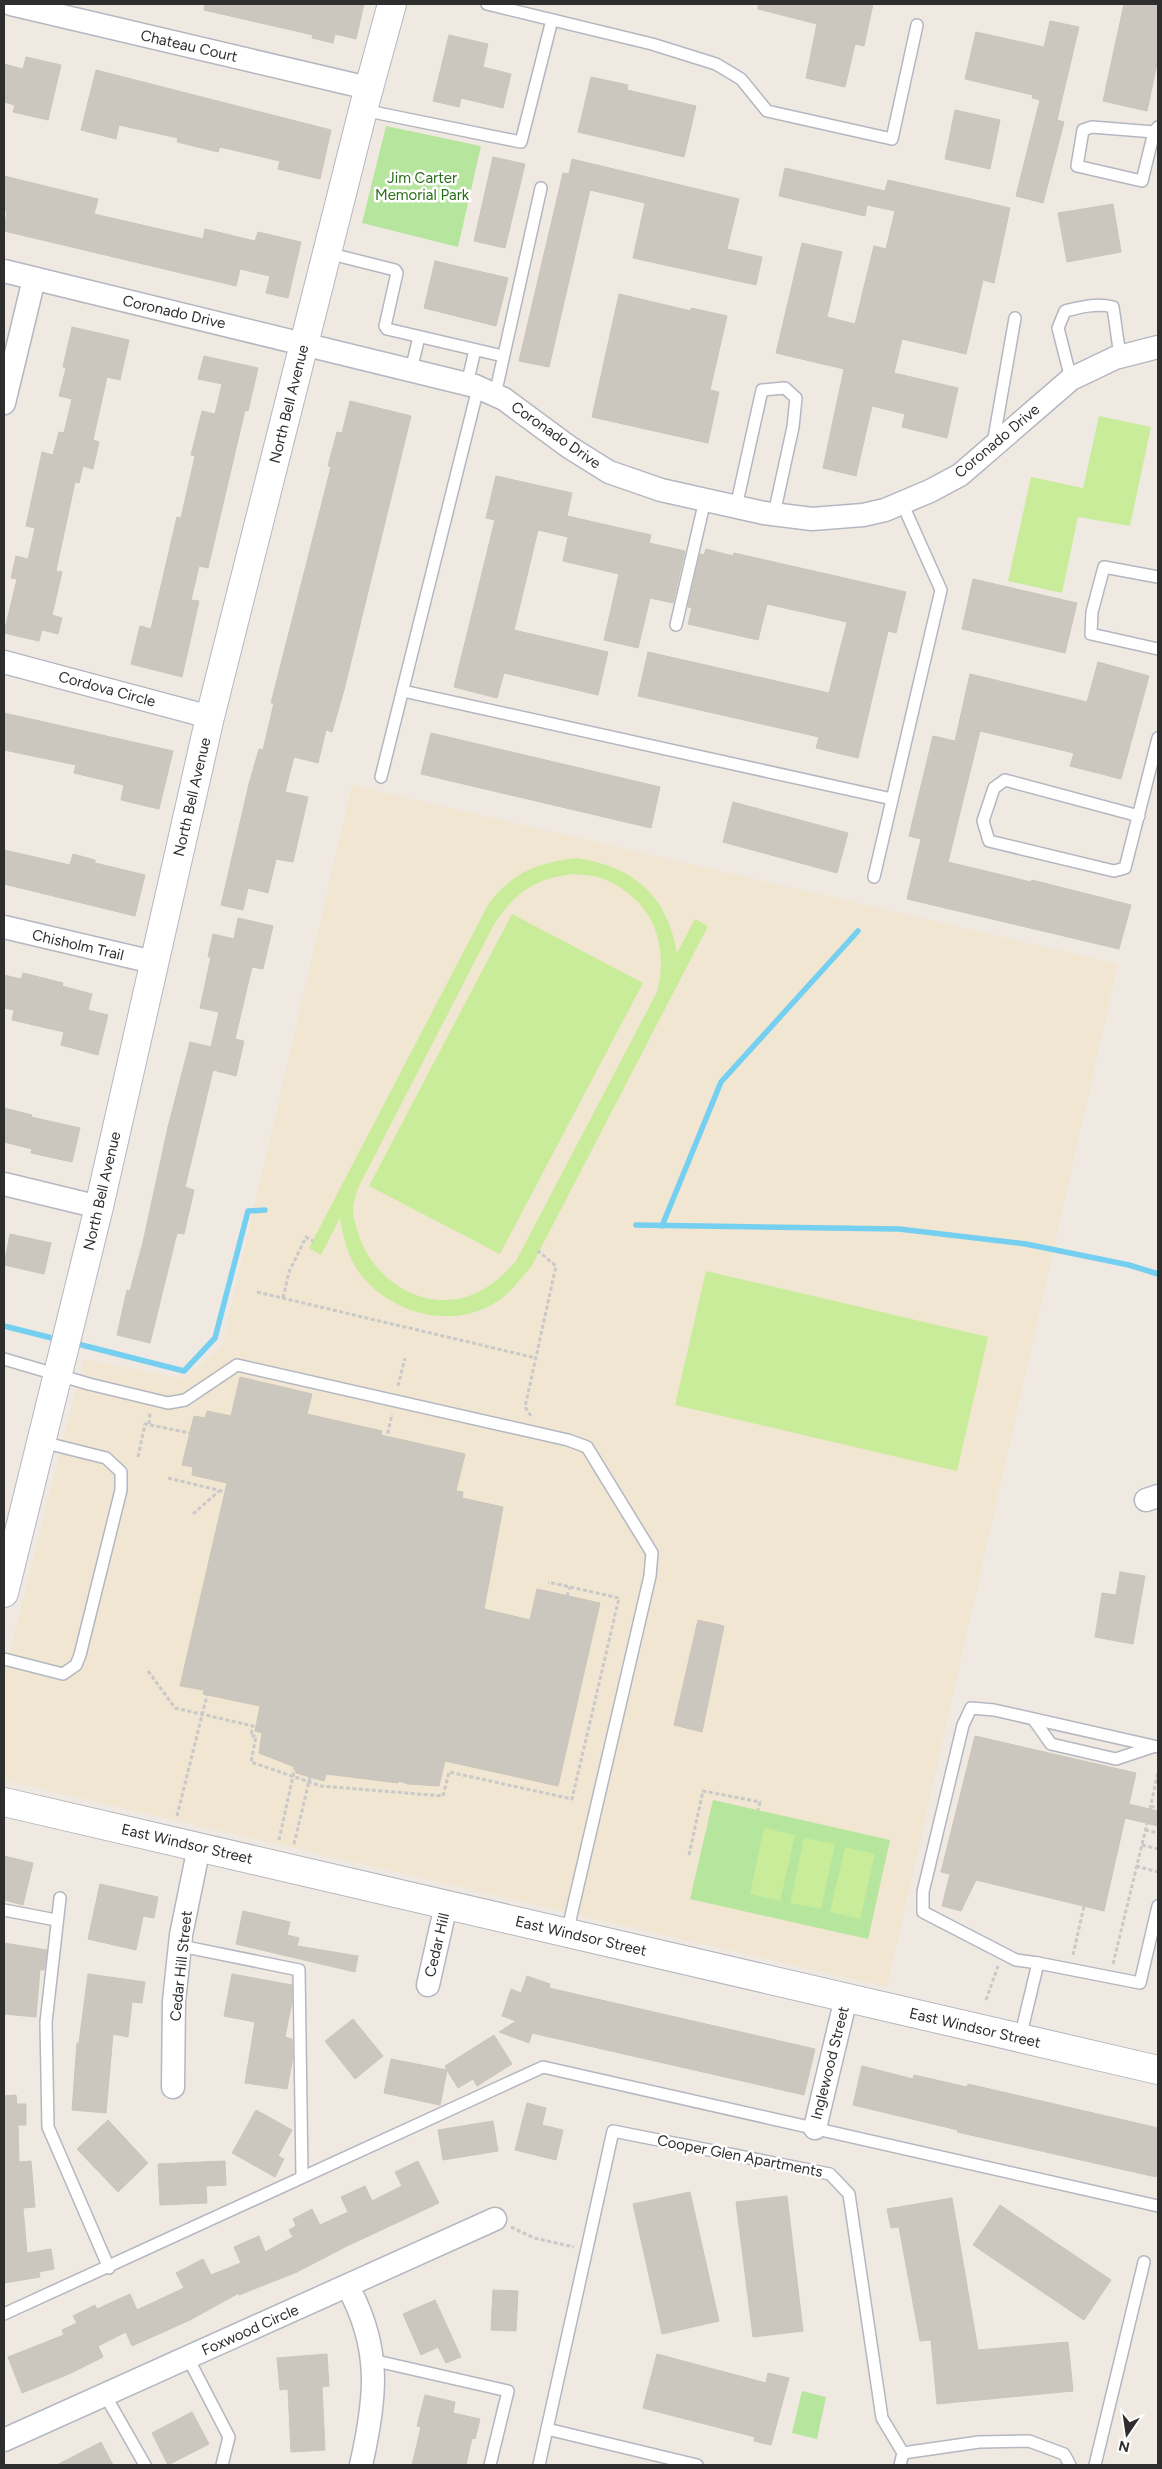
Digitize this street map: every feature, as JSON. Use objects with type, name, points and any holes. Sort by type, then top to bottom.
[{"type":"street","name":"Chateau Court","points":[[10,4],[365,99]]},
{"type":"street","name":"North Bell Avenue","points":[[4,1592],[59,1372],[72,1309],[99,1207],[210,717],[365,99],[392,4]]},
{"type":"street","name":"Coronado Drive","points":[[4,271],[411,370],[480,389],[520,409],[569,447],[608,472],[661,490],[736,507],[812,519],[862,515],[886,510],[960,475],[1071,379],[1120,356],[1158,347]]},
{"type":"street","points":[[4,403],[34,279]]},
{"type":"street","name":"Cordova Circle","points":[[4,662],[210,717]]},
{"type":"street","name":"Chisholm Trail","points":[[4,927],[153,962]]},
{"type":"street","points":[[4,1184],[99,1207]]},
{"type":"street","name":"East Windsor Street","points":[[4,1802],[1158,2070]]},
{"type":"street","name":"Cedar Hill Street","points":[[173,2087],[174,2001],[181,1946],[199,1847]]},
{"type":"street","name":"Cedar Hill","points":[[428,1985],[446,1905]]},
{"type":"street","name":"Inglewood Street","points":[[814,2128],[846,1998]]},
{"type":"street","name":"Foxwood Circle","points":[[4,2440],[348,2287],[495,2219]]},
{"type":"street","points":[[348,2287],[369,2333],[372,2360],[372,2420],[361,2465]]},
{"type":"lane","points":[[487,4],[652,44],[716,64],[741,79],[767,111],[892,139],[917,25]]},
{"type":"lane","points":[[365,99],[522,142],[552,20]]},
{"type":"lane","points":[[1092,127],[1156,130],[1142,181],[1077,166],[1083,130],[1092,127]]},
{"type":"lane","points":[[480,389],[504,356],[541,188]]},
{"type":"lane","points":[[327,254],[395,270],[397,273],[385,326],[388,329],[504,356]]},
{"type":"lane","points":[[1071,379],[1058,328],[1065,311],[1086,306],[1104,305],[1113,307],[1120,356]]},
{"type":"lane","points":[[993,445],[1015,318]]},
{"type":"lane","points":[[411,370],[419,337]]},
{"type":"lane","points":[[381,777],[480,389],[475,350]]},
{"type":"lane","points":[[736,507],[762,390],[785,388],[796,398],[774,514]]},
{"type":"lane","points":[[676,626],[705,500]]},
{"type":"lane","points":[[874,877],[941,590],[902,503]]},
{"type":"lane","points":[[1158,577],[1104,567],[1092,612],[1092,634],[1158,649]]},
{"type":"lane","points":[[403,691],[892,799]]},
{"type":"lane","points":[[1139,816],[1005,780],[994,788],[983,821],[989,841],[1114,870],[1125,868],[1139,816],[1158,738]]},
{"type":"lane","points":[[4,1359],[59,1372],[89,1384],[168,1403],[185,1400],[237,1365],[568,1440],[587,1448],[652,1553],[650,1576],[567,1933]]},
{"type":"lane","points":[[4,1659],[63,1674],[76,1665],[89,1622],[121,1490],[121,1472],[106,1458],[42,1442]]},
{"type":"lane","points":[[1156,1747],[994,1710],[971,1708],[963,1725],[922,1892],[923,1912],[1016,1960],[1140,1983],[1158,1906]]},
{"type":"lane","points":[[1034,1720],[1051,1744],[1116,1759],[1156,1747]]},
{"type":"lane","points":[[60,1898],[56,1920],[46,2022],[48,2127],[109,2268]]},
{"type":"lane","points":[[4,1910],[56,1920]]},
{"type":"lane","points":[[181,1946],[299,1970],[302,2176]]},
{"type":"lane","points":[[1020,2038],[1038,1963]]},
{"type":"lane","points":[[4,2314],[109,2268],[302,2176],[543,2067],[1158,2206]]},
{"type":"lane","name":"Cooper Glen Apartments","points":[[539,2465],[613,2131],[830,2174],[849,2194],[882,2418],[903,2453]]},
{"type":"lane","points":[[1095,2465],[1144,2262]]},
{"type":"lane","points":[[188,2358],[229,2437],[222,2465]]},
{"type":"lane","points":[[372,2360],[508,2391],[490,2465]]},
{"type":"lane","points":[[105,2395],[145,2465]]},
{"type":"lane","points":[[547,2429],[697,2465]]},
{"type":"lane","points":[[900,2465],[903,2453],[979,2442],[1029,2441],[1064,2454],[1070,2465]]},
{"type":"path","points":[[283,1298],[289,1272],[306,1237],[313,1241]]},
{"type":"path","points":[[536,1418],[528,1414],[525,1407],[556,1266],[538,1251]]},
{"type":"path","points":[[257,1292],[536,1358]]},
{"type":"path","points":[[400,1382],[405,1358]]},
{"type":"path","points":[[382,1459],[393,1410]]},
{"type":"path","points":[[138,1457],[145,1424],[190,1433]]},
{"type":"path","points":[[168,1478],[234,1494]]},
{"type":"path","points":[[193,1514],[220,1490]]},
{"type":"path","points":[[148,1671],[175,1708],[253,1726],[251,1736],[256,1736],[250,1762],[308,1783],[356,1790],[443,1796],[449,1772],[572,1799],[619,1598],[548,1582]]},
{"type":"path","points":[[567,1596],[570,1587]]},
{"type":"path","points":[[177,1816],[207,1695]]},
{"type":"path","points":[[279,1840],[295,1767]]},
{"type":"path","points":[[1158,1772],[1150,1807],[1158,1808]]},
{"type":"path","points":[[294,1844],[310,1777]]},
{"type":"path","points":[[690,1855],[703,1791],[760,1802],[758,1810]]},
{"type":"path","points":[[1105,1964],[1113,1966],[1147,1824]]},
{"type":"path","points":[[1145,1830],[1158,1833]]},
{"type":"path","points":[[1142,1845],[1158,1849]]},
{"type":"path","points":[[1136,1866],[1158,1872]]},
{"type":"path","points":[[1073,1956],[1084,1906]]},
{"type":"path","points":[[1067,1955],[1081,1958]]},
{"type":"path","points":[[986,2000],[993,1977]]},
{"type":"path","points":[[495,2219],[534,2238],[587,2250]]},
{"type":"shaded area","points":[[352,785],[1118,964],[887,1987],[4,1780],[4,1674],[84,1359],[183,1379],[222,1346]]},
{"type":"green space","name":"Jim Carter Memorial Park","points":[[386,126],[481,146],[458,247],[362,223]]},
{"type":"green space","points":[[1099,416],[1151,427],[1130,526],[1078,517],[1062,593],[1008,581],[1031,477],[1083,488]]},
{"type":"green space","points":[[577,858],[597,862],[615,868],[645,887],[665,915],[677,953],[695,919],[708,926],[531,1267],[506,1295],[478,1311],[439,1316],[400,1306],[382,1295],[367,1282],[355,1266],[349,1255],[340,1218],[321,1255],[309,1248],[489,903],[508,883],[528,870]],"holes":[[[574,874],[598,877],[618,886],[633,897],[644,909],[653,923],[661,956],[657,992],[516,1261],[490,1285],[466,1297],[441,1300],[425,1298],[410,1293],[385,1275],[374,1264],[365,1250],[353,1213],[358,1188],[492,928],[500,916],[517,897],[536,884],[547,879]]]},
{"type":"green space","points":[[512,914],[643,983],[500,1254],[369,1186]]},
{"type":"green space","points":[[706,1271],[988,1337],[957,1471],[675,1405]]},
{"type":"green space","points":[[713,1800],[890,1840],[868,1939],[690,1899]]},
{"type":"green space","points":[[764,1828],[795,1835],[780,1901],[750,1894]]},
{"type":"green space","points":[[804,1838],[835,1844],[821,1909],[790,1903]]},
{"type":"green space","points":[[845,1847],[875,1854],[860,1919],[830,1912]]},
{"type":"green space","points":[[802,2391],[826,2397],[817,2439],[792,2433]]},
{"type":"building","points":[[205,4],[364,4],[356,39],[335,34],[333,43],[312,38],[313,35],[204,10]]},
{"type":"building","points":[[758,4],[873,4],[864,46],[855,44],[845,87],[806,78],[817,24],[758,9]]},
{"type":"building","points":[[1124,4],[1158,4],[1158,59],[1147,111],[1103,101]]},
{"type":"building","points":[[1050,21],[1079,27],[1057,120],[1064,122],[1043,203],[1016,196],[1040,100],[1032,98],[1033,95],[965,79],[976,32],[1044,47]]},
{"type":"building","points":[[449,35],[488,44],[483,67],[511,74],[503,108],[461,98],[459,107],[433,101]]},
{"type":"building","points":[[26,57],[61,65],[48,120],[13,112],[15,105],[4,102],[4,64],[23,69]]},
{"type":"building","points":[[96,70],[331,130],[320,179],[278,169],[280,161],[220,147],[218,152],[177,142],[178,138],[119,125],[116,139],[81,130]]},
{"type":"building","points":[[591,77],[628,85],[627,90],[696,106],[684,157],[578,132]]},
{"type":"building","points":[[955,110],[1000,120],[990,169],[945,159]]},
{"type":"building","points":[[493,157],[525,164],[505,248],[474,241]]},
{"type":"building","points":[[572,159],[739,199],[727,249],[762,257],[756,285],[633,258],[645,203],[590,190],[549,367],[519,361],[563,173],[569,174]]},
{"type":"building","points":[[785,168],[885,191],[888,180],[1010,208],[994,283],[983,280],[966,354],[902,339],[894,373],[958,388],[947,438],[902,427],[905,414],[872,406],[856,476],[823,468],[844,369],[776,353],[802,243],[842,252],[827,317],[855,324],[874,246],[886,249],[895,211],[867,205],[865,216],[779,196]]},
{"type":"building","points":[[4,176],[98,199],[94,214],[203,239],[205,229],[255,241],[258,232],[301,242],[288,298],[266,293],[270,276],[240,269],[236,286],[4,231],[7,211],[4,211]]},
{"type":"building","points":[[1113,204],[1121,252],[1067,262],[1058,213]]},
{"type":"building","points":[[435,261],[508,278],[496,326],[424,308]]},
{"type":"building","points":[[619,294],[691,311],[691,308],[727,316],[710,390],[719,392],[708,443],[592,417]]},
{"type":"building","points":[[72,327],[129,340],[120,380],[107,377],[93,440],[99,442],[93,469],[83,466],[79,483],[75,482],[56,571],[62,572],[52,615],[62,618],[58,634],[42,630],[39,641],[4,633],[17,579],[11,578],[16,556],[28,559],[35,528],[26,526],[42,452],[53,455],[59,432],[64,433],[72,399],[59,396],[66,368],[63,367]]},
{"type":"building","points":[[204,356],[258,368],[248,411],[245,410],[208,568],[199,566],[191,600],[199,601],[182,677],[131,664],[140,626],[151,629],[177,517],[181,518],[195,456],[191,455],[202,411],[215,414],[222,384],[198,379]]},
{"type":"building","points":[[350,401],[411,416],[344,690],[332,732],[326,730],[318,763],[294,757],[285,792],[308,797],[293,862],[276,859],[268,893],[248,888],[243,910],[221,905],[249,784],[259,749],[263,750],[274,703],[271,703],[331,467],[328,466],[337,432],[342,433]]},
{"type":"building","points":[[496,476],[572,493],[567,516],[651,535],[649,543],[685,551],[673,603],[650,598],[638,648],[604,640],[619,574],[563,561],[568,537],[538,530],[514,630],[608,652],[598,695],[504,673],[497,698],[454,687],[495,520],[486,518]]},
{"type":"building","points":[[706,549],[733,556],[734,553],[906,592],[896,633],[888,631],[858,758],[816,748],[819,737],[638,696],[648,652],[829,693],[847,622],[767,604],[758,640],[688,624],[692,608],[688,607],[700,554],[704,555]]},
{"type":"building","points":[[973,579],[1077,603],[1065,653],[962,629]]},
{"type":"building","points":[[1098,662],[1149,676],[1121,779],[1070,766],[1074,753],[980,731],[948,862],[1031,882],[1032,880],[1131,905],[1119,949],[907,899],[921,839],[909,836],[933,736],[955,741],[970,674],[1087,702]]},
{"type":"building","points":[[4,713],[173,751],[159,809],[121,800],[124,785],[74,773],[76,765],[4,750]]},
{"type":"building","points":[[431,733],[660,787],[651,828],[421,774]]},
{"type":"building","points":[[733,802],[848,833],[837,873],[723,842]]},
{"type":"building","points":[[4,850],[70,865],[73,854],[95,860],[95,863],[145,875],[135,916],[4,884]]},
{"type":"building","points":[[238,918],[273,926],[263,969],[252,967],[235,1039],[244,1041],[236,1076],[213,1070],[185,1187],[194,1190],[184,1234],[177,1233],[150,1343],[117,1335],[127,1290],[130,1291],[143,1242],[168,1127],[190,1042],[211,1047],[219,1012],[200,1008],[211,957],[208,957],[213,934],[234,939]]},
{"type":"building","points":[[23,973],[63,983],[62,986],[92,994],[88,1010],[108,1015],[98,1055],[61,1045],[64,1032],[12,1020],[14,1010],[4,1008],[4,975],[21,979]]},
{"type":"building","points":[[4,1108],[32,1115],[31,1117],[80,1128],[72,1162],[31,1153],[32,1149],[4,1142]]},
{"type":"building","points":[[10,1234],[51,1243],[44,1274],[4,1265]]},
{"type":"building","points":[[240,1377],[312,1394],[307,1414],[382,1431],[381,1435],[465,1454],[456,1491],[463,1492],[462,1498],[503,1507],[484,1609],[530,1620],[537,1589],[600,1603],[558,1786],[445,1761],[439,1786],[326,1774],[324,1781],[296,1773],[295,1767],[259,1753],[262,1733],[255,1731],[260,1706],[203,1694],[204,1690],[180,1686],[227,1483],[192,1475],[193,1467],[182,1465],[194,1416],[205,1418],[207,1411],[231,1416]]},
{"type":"building","points":[[1120,1572],[1145,1576],[1133,1644],[1095,1637],[1102,1593],[1116,1595]]},
{"type":"building","points":[[698,1620],[724,1626],[702,1732],[674,1725]]},
{"type":"building","points":[[975,1736],[1136,1773],[1129,1804],[1158,1811],[1158,1826],[1125,1818],[1104,1911],[976,1880],[961,1911],[942,1906],[950,1874],[941,1872]]},
{"type":"building","points":[[4,1856],[33,1863],[23,1905],[4,1900]]},
{"type":"building","points":[[100,1884],[158,1897],[154,1918],[143,1916],[136,1950],[88,1939]]},
{"type":"building","points":[[243,1911],[290,1922],[287,1935],[299,1938],[297,1946],[358,1956],[355,1972],[236,1944]]},
{"type":"building","points":[[4,1943],[47,1950],[44,1970],[40,1970],[36,2017],[4,2014]]},
{"type":"building","points":[[88,1974],[145,1982],[142,2003],[132,2002],[128,2037],[113,2034],[106,2113],[72,2110],[77,2043],[79,2043]]},
{"type":"building","points":[[232,1974],[292,1985],[292,2002],[285,2037],[292,2039],[293,2057],[287,2089],[245,2083],[255,2022],[224,2016]]},
{"type":"building","points":[[527,1976],[550,1984],[549,1988],[815,2049],[804,2095],[532,2033],[529,2043],[499,2032],[516,2021],[502,2016],[511,1989],[521,1993]]},
{"type":"building","points":[[353,2019],[383,2056],[355,2079],[325,2041]]},
{"type":"building","points":[[494,2035],[512,2064],[477,2086],[473,2079],[458,2088],[445,2066]]},
{"type":"building","points":[[391,2059],[447,2070],[440,2105],[384,2093]]},
{"type":"building","points":[[862,2066],[913,2079],[914,2075],[967,2087],[968,2084],[1158,2128],[1158,2165],[1156,2177],[957,2132],[958,2130],[853,2105]]},
{"type":"building","points":[[16,2095],[17,2104],[26,2104],[26,2125],[18,2125],[19,2162],[31,2161],[35,2207],[23,2208],[27,2253],[51,2249],[54,2269],[39,2272],[40,2277],[4,2283],[4,2096]]},
{"type":"building","points":[[527,2103],[546,2108],[542,2125],[563,2130],[556,2160],[515,2150]]},
{"type":"building","points":[[256,2110],[292,2130],[278,2156],[284,2159],[275,2177],[232,2153]]},
{"type":"building","points":[[108,2120],[148,2163],[118,2192],[77,2149]]},
{"type":"building","points":[[493,2121],[498,2151],[443,2160],[438,2130]]},
{"type":"building","points":[[225,2161],[226,2185],[206,2186],[207,2203],[160,2205],[158,2164]]},
{"type":"building","points":[[418,2161],[439,2203],[347,2246],[297,2272],[239,2295],[239,2293],[190,2320],[132,2346],[126,2332],[98,2346],[103,2357],[69,2374],[22,2393],[8,2357],[64,2335],[62,2330],[77,2323],[73,2316],[95,2305],[97,2309],[130,2294],[137,2310],[184,2288],[176,2273],[203,2259],[211,2275],[241,2263],[234,2247],[259,2236],[265,2252],[293,2237],[289,2230],[296,2226],[293,2219],[312,2209],[320,2225],[348,2212],[341,2197],[365,2186],[372,2201],[402,2186],[395,2172]]},
{"type":"building","points":[[690,2192],[719,2321],[662,2334],[633,2204]]},
{"type":"building","points":[[787,2196],[803,2331],[753,2337],[736,2202]]},
{"type":"building","points":[[952,2198],[978,2350],[1068,2342],[1073,2391],[937,2404],[931,2340],[920,2341],[899,2227],[891,2228],[887,2209]]},
{"type":"building","points":[[1000,2205],[1111,2280],[1084,2320],[973,2245]]},
{"type":"building","points":[[493,2290],[518,2291],[516,2331],[491,2330]]},
{"type":"building","points":[[435,2300],[461,2357],[446,2363],[438,2347],[421,2355],[403,2314]]},
{"type":"building","points":[[327,2354],[329,2386],[322,2387],[325,2450],[291,2452],[288,2389],[280,2390],[277,2358]]},
{"type":"building","points":[[657,2354],[766,2383],[768,2373],[789,2378],[771,2445],[754,2441],[755,2437],[643,2408]]},
{"type":"building","points":[[425,2395],[455,2402],[453,2413],[480,2419],[475,2439],[472,2438],[466,2465],[412,2465],[421,2427],[417,2426]]},
{"type":"building","points":[[192,2412],[209,2444],[168,2465],[152,2433]]},
{"type":"building","points":[[101,2442],[113,2465],[57,2465]]},
{"type":"waterway","points":[[662,1226],[721,1082],[858,931]]},
{"type":"waterway","points":[[74,1343],[184,1371],[215,1338],[248,1211],[265,1210]]},
{"type":"waterway","points":[[636,1225],[899,1229],[1026,1244],[1129,1265],[1158,1274]]},
{"type":"waterway","points":[[4,1326],[60,1340]]}]
